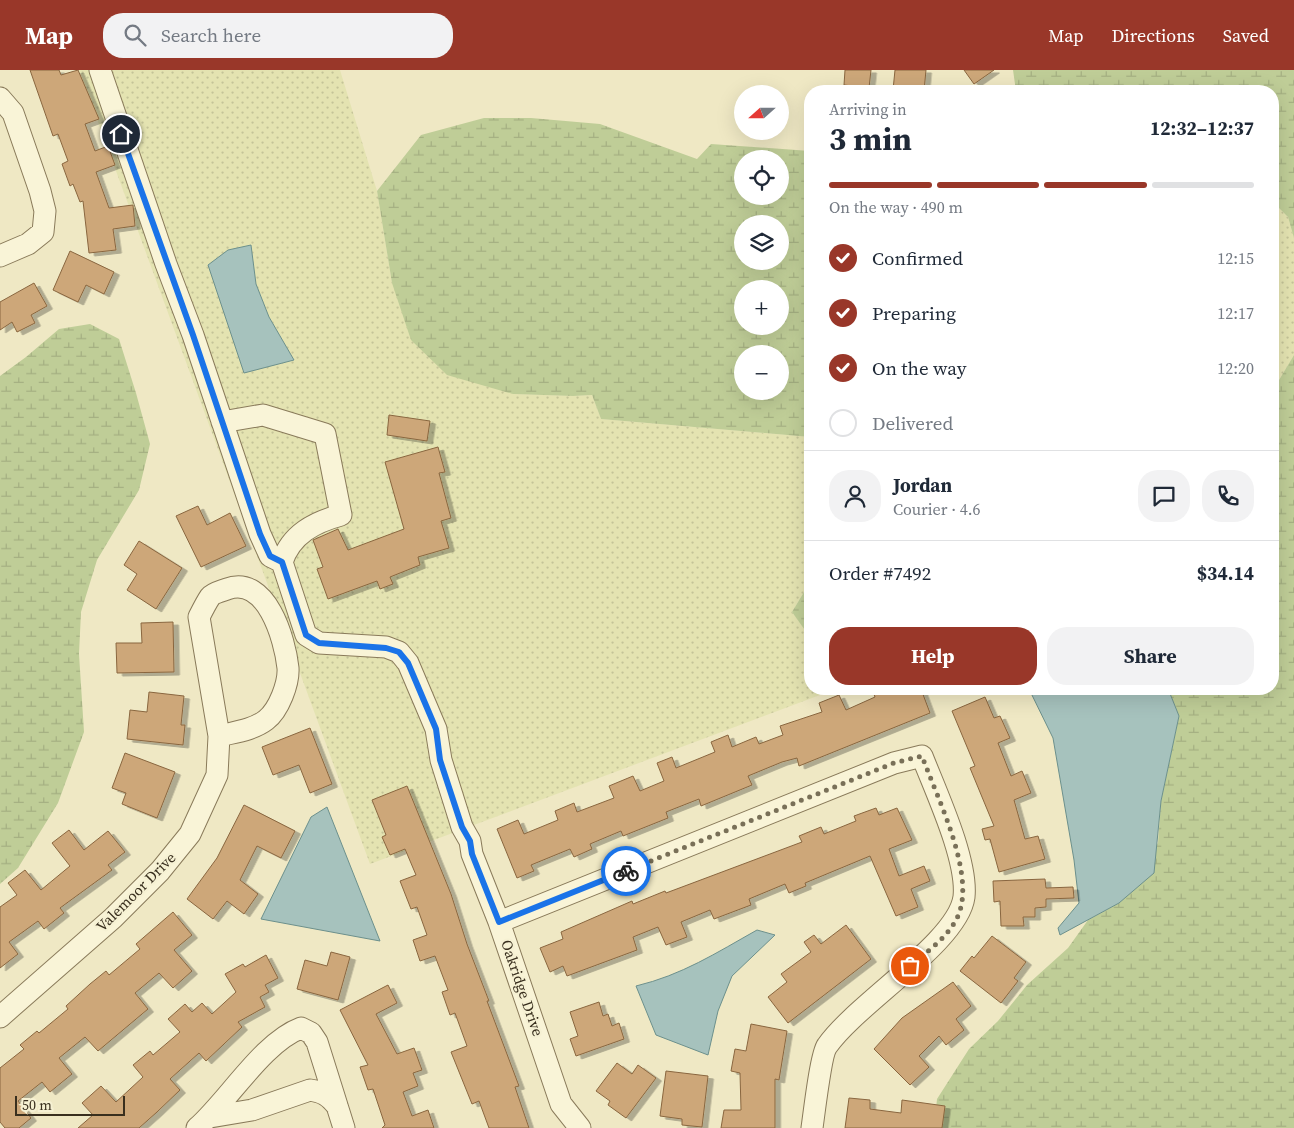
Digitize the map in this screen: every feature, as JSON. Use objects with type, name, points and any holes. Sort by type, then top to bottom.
[{"type":"street","points":[[100,70],[260,534],[270,556],[282,562],[285,552],[305,530],[320,521],[341,515],[326,434],[263,415],[222,422]]},
{"type":"street","points":[[0,98],[13,113],[45,211],[43,232],[28,244],[0,256]]},
{"type":"street","name":"Oakridge Drive","points":[[282,562],[306,635],[319,643],[386,648],[399,652],[408,663],[436,729],[440,760],[462,827],[470,841],[472,854],[499,922],[561,1104],[580,1128]]},
{"type":"street","name":"Valemoor Drive","points":[[0,1017],[113,918],[160,872],[190,834],[217,776],[220,736],[198,617],[211,596],[236,586],[253,590],[267,602],[283,644],[288,670],[284,689],[276,707],[267,719],[250,729],[220,736]]},
{"type":"street","points":[[499,922],[894,763],[922,756],[955,845],[963,876],[964,898],[956,921],[937,943],[856,1013],[825,1048],[812,1128]]},
{"type":"street","points":[[204,1122],[230,1089],[288,1033],[300,1028],[311,1033],[318,1042],[344,1128]]},
{"type":"street","points":[[204,1122],[252,1110],[310,1090],[320,1092],[329,1097],[337,1106]]},
{"type":"green space","points":[[79,70],[340,70],[377,191],[392,283],[513,394],[592,395],[601,419],[804,436],[804,592],[792,612],[804,628],[804,695],[820,695],[370,864]],"holes":[[[251,245],[256,284],[269,317],[294,360],[244,372]]]},
{"type":"green space","points":[[1013,70],[1294,70],[1294,238],[1288,217],[1279,208],[1279,85],[1015,85]]},
{"type":"green space","points":[[484,118],[531,118],[600,124],[697,159],[711,144],[804,151],[804,436],[601,419],[592,395],[513,394],[447,375],[411,340],[392,283],[377,191],[421,135]]},
{"type":"green space","points":[[1279,208],[1288,217],[1294,238],[1294,355],[1279,380]]},
{"type":"green space","points":[[90,324],[119,339],[150,444],[139,490],[97,560],[81,612],[79,654],[84,732],[58,803],[18,868],[0,884],[0,376],[59,329]]},
{"type":"green space","points":[[1294,355],[1294,1128],[934,1128],[937,1099],[969,1049],[998,1021],[1027,985],[1068,948],[1088,920],[1119,903],[1158,843],[1161,801],[1179,716],[1171,695],[1279,695],[1279,380]]},
{"type":"green space","points":[[804,592],[804,629],[792,612]]},
{"type":"water","points":[[251,245],[256,284],[269,317],[294,360],[244,373],[208,265],[228,250]]},
{"type":"water","points":[[1032,695],[1171,695],[1179,716],[1161,801],[1154,873],[1119,903],[1060,935],[1058,928],[1079,903],[1074,860],[1053,738]]},
{"type":"water","points":[[327,807],[380,941],[261,919],[311,817]]},
{"type":"water","points":[[757,930],[775,935],[732,976],[718,1011],[708,1055],[656,1035],[636,986],[684,970]]},
{"type":"building","points":[[30,70],[59,70],[61,75],[78,70],[99,119],[85,124],[95,151],[108,146],[115,165],[96,172],[109,208],[133,205],[135,226],[113,229],[116,250],[89,253],[83,201],[80,202],[73,184],[70,186],[62,164],[68,161],[58,134],[53,136]]},
{"type":"building","points":[[845,70],[871,70],[869,85],[844,85]]},
{"type":"building","points":[[895,70],[926,70],[925,85],[894,85]]},
{"type":"building","points":[[964,70],[994,70],[974,84]]},
{"type":"building","points":[[70,251],[114,272],[104,294],[86,285],[78,302],[53,290]]},
{"type":"building","points":[[34,283],[47,306],[31,315],[35,323],[17,332],[12,322],[0,330],[0,302]]},
{"type":"building","points":[[389,415],[430,421],[427,441],[387,435]]},
{"type":"building","points":[[438,447],[445,472],[439,473],[451,518],[441,521],[449,548],[418,557],[420,565],[390,577],[393,584],[380,589],[377,581],[328,599],[317,569],[323,567],[313,540],[338,529],[348,550],[404,529],[385,462]]},
{"type":"building","points":[[198,506],[207,525],[230,513],[246,546],[201,567],[176,516]]},
{"type":"building","points":[[139,541],[182,568],[156,609],[127,590],[137,574],[124,565]]},
{"type":"building","points":[[173,622],[174,672],[117,673],[116,643],[142,643],[141,623]]},
{"type":"building","points":[[149,692],[184,696],[181,725],[185,725],[183,745],[127,739],[130,710],[147,712]]},
{"type":"building","points":[[839,695],[846,710],[875,697],[874,695],[923,695],[930,713],[799,766],[797,758],[782,762],[748,776],[752,785],[701,806],[699,799],[666,812],[668,818],[623,836],[621,831],[590,844],[592,849],[574,857],[570,849],[531,865],[534,871],[517,878],[497,829],[518,820],[524,834],[558,820],[555,811],[574,803],[577,812],[614,798],[609,786],[633,776],[640,791],[664,781],[657,763],[672,757],[676,768],[715,752],[711,742],[728,735],[732,747],[756,737],[759,744],[783,735],[780,726],[822,712],[819,703]]},
{"type":"building","points":[[985,697],[994,718],[1000,716],[1010,738],[998,743],[1011,776],[1022,771],[1031,793],[1014,800],[1025,839],[1038,836],[1045,859],[999,872],[990,839],[985,840],[982,829],[994,826],[970,768],[975,766],[952,711]]},
{"type":"building","points":[[310,728],[332,784],[310,793],[299,765],[273,775],[262,747]]},
{"type":"building","points":[[125,753],[175,772],[157,818],[122,804],[126,793],[112,788]]},
{"type":"building","points":[[407,786],[451,894],[467,944],[489,1001],[487,1001],[519,1086],[515,1087],[529,1128],[489,1128],[479,1101],[472,1104],[451,1052],[467,1046],[455,1013],[450,1015],[442,992],[448,990],[435,956],[420,961],[413,940],[427,935],[417,907],[411,909],[400,881],[416,875],[405,849],[390,855],[382,837],[386,835],[372,800]]},
{"type":"building","points":[[244,805],[295,831],[281,858],[257,846],[240,880],[258,894],[244,914],[227,901],[213,919],[187,899],[217,858]]},
{"type":"building","points":[[876,808],[879,815],[897,808],[912,840],[889,849],[899,876],[924,866],[930,881],[911,889],[918,907],[896,916],[870,856],[805,883],[806,886],[789,893],[785,884],[749,899],[751,905],[714,919],[710,910],[681,922],[687,937],[666,945],[658,927],[633,937],[637,950],[567,976],[563,966],[550,972],[540,948],[563,939],[561,932],[632,901],[633,904],[665,891],[666,893],[802,842],[799,836],[821,827],[824,834],[856,821],[854,816]]},
{"type":"building","points":[[69,830],[84,850],[108,831],[125,852],[108,865],[112,870],[60,908],[64,913],[44,929],[38,921],[9,942],[18,954],[0,968],[0,907],[17,895],[8,883],[25,870],[41,890],[70,866],[52,843]]},
{"type":"building","points":[[1045,879],[1046,888],[1073,887],[1074,898],[1046,899],[1046,907],[1035,908],[1035,917],[1023,917],[1024,926],[1001,926],[1000,901],[994,902],[993,881]]},
{"type":"building","points":[[173,912],[192,935],[174,950],[192,971],[173,988],[159,973],[135,993],[148,1009],[98,1051],[85,1037],[59,1058],[72,1074],[50,1092],[42,1082],[18,1101],[31,1118],[19,1128],[5,1128],[0,1122],[0,1068],[24,1049],[20,1045],[37,1031],[39,1033],[68,1009],[66,1006],[90,984],[106,971],[109,975],[140,949],[136,944]]},
{"type":"building","points":[[846,925],[871,959],[788,1023],[768,997],[787,982],[781,974],[811,952],[804,942],[814,935],[821,944]]},
{"type":"building","points":[[992,936],[1026,962],[1014,978],[1018,981],[1001,1003],[960,971],[972,956],[974,958]]},
{"type":"building","points":[[331,952],[350,957],[338,1000],[297,989],[305,960],[327,966]]},
{"type":"building","points":[[266,955],[278,978],[265,985],[269,992],[260,997],[265,1007],[238,1022],[242,1027],[206,1061],[199,1053],[170,1079],[180,1090],[157,1112],[139,1128],[78,1128],[93,1115],[82,1103],[101,1086],[116,1102],[143,1077],[133,1065],[150,1051],[153,1055],[180,1032],[168,1019],[185,1004],[192,1012],[202,1003],[212,1014],[236,992],[225,974],[243,964],[245,967]]},
{"type":"building","points":[[953,982],[971,1006],[956,1019],[964,1030],[946,1045],[939,1036],[919,1056],[929,1067],[910,1085],[874,1049],[902,1018]]},
{"type":"building","points":[[388,985],[397,1003],[376,1014],[397,1054],[414,1048],[422,1070],[413,1073],[418,1086],[403,1092],[412,1116],[428,1110],[434,1128],[382,1128],[385,1125],[373,1089],[368,1090],[360,1067],[368,1065],[340,1010]]},
{"type":"building","points":[[599,1002],[603,1016],[608,1014],[612,1026],[619,1023],[624,1039],[576,1056],[570,1039],[578,1036],[570,1012]]},
{"type":"building","points":[[751,1024],[787,1031],[779,1080],[775,1079],[775,1128],[721,1128],[724,1110],[741,1110],[740,1073],[731,1071],[735,1049],[746,1051]]},
{"type":"building","points":[[617,1063],[632,1074],[638,1065],[656,1078],[626,1118],[608,1105],[610,1101],[596,1091]]},
{"type":"building","points":[[666,1071],[708,1076],[702,1127],[682,1125],[682,1119],[660,1116]]},
{"type":"building","points":[[849,1098],[870,1100],[870,1109],[901,1113],[902,1100],[945,1106],[942,1128],[845,1128]]},
{"type":"way so far","points":[[626,871],[894,763],[922,756],[955,845],[963,876],[964,898],[956,921],[937,943],[910,966]]},
{"type":"route","points":[[121,134],[193,335],[260,534],[270,556],[282,562],[306,635],[319,643],[386,648],[399,652],[408,663],[436,729],[440,747],[440,760],[462,827],[470,841],[472,854],[499,922],[626,871]]}]
